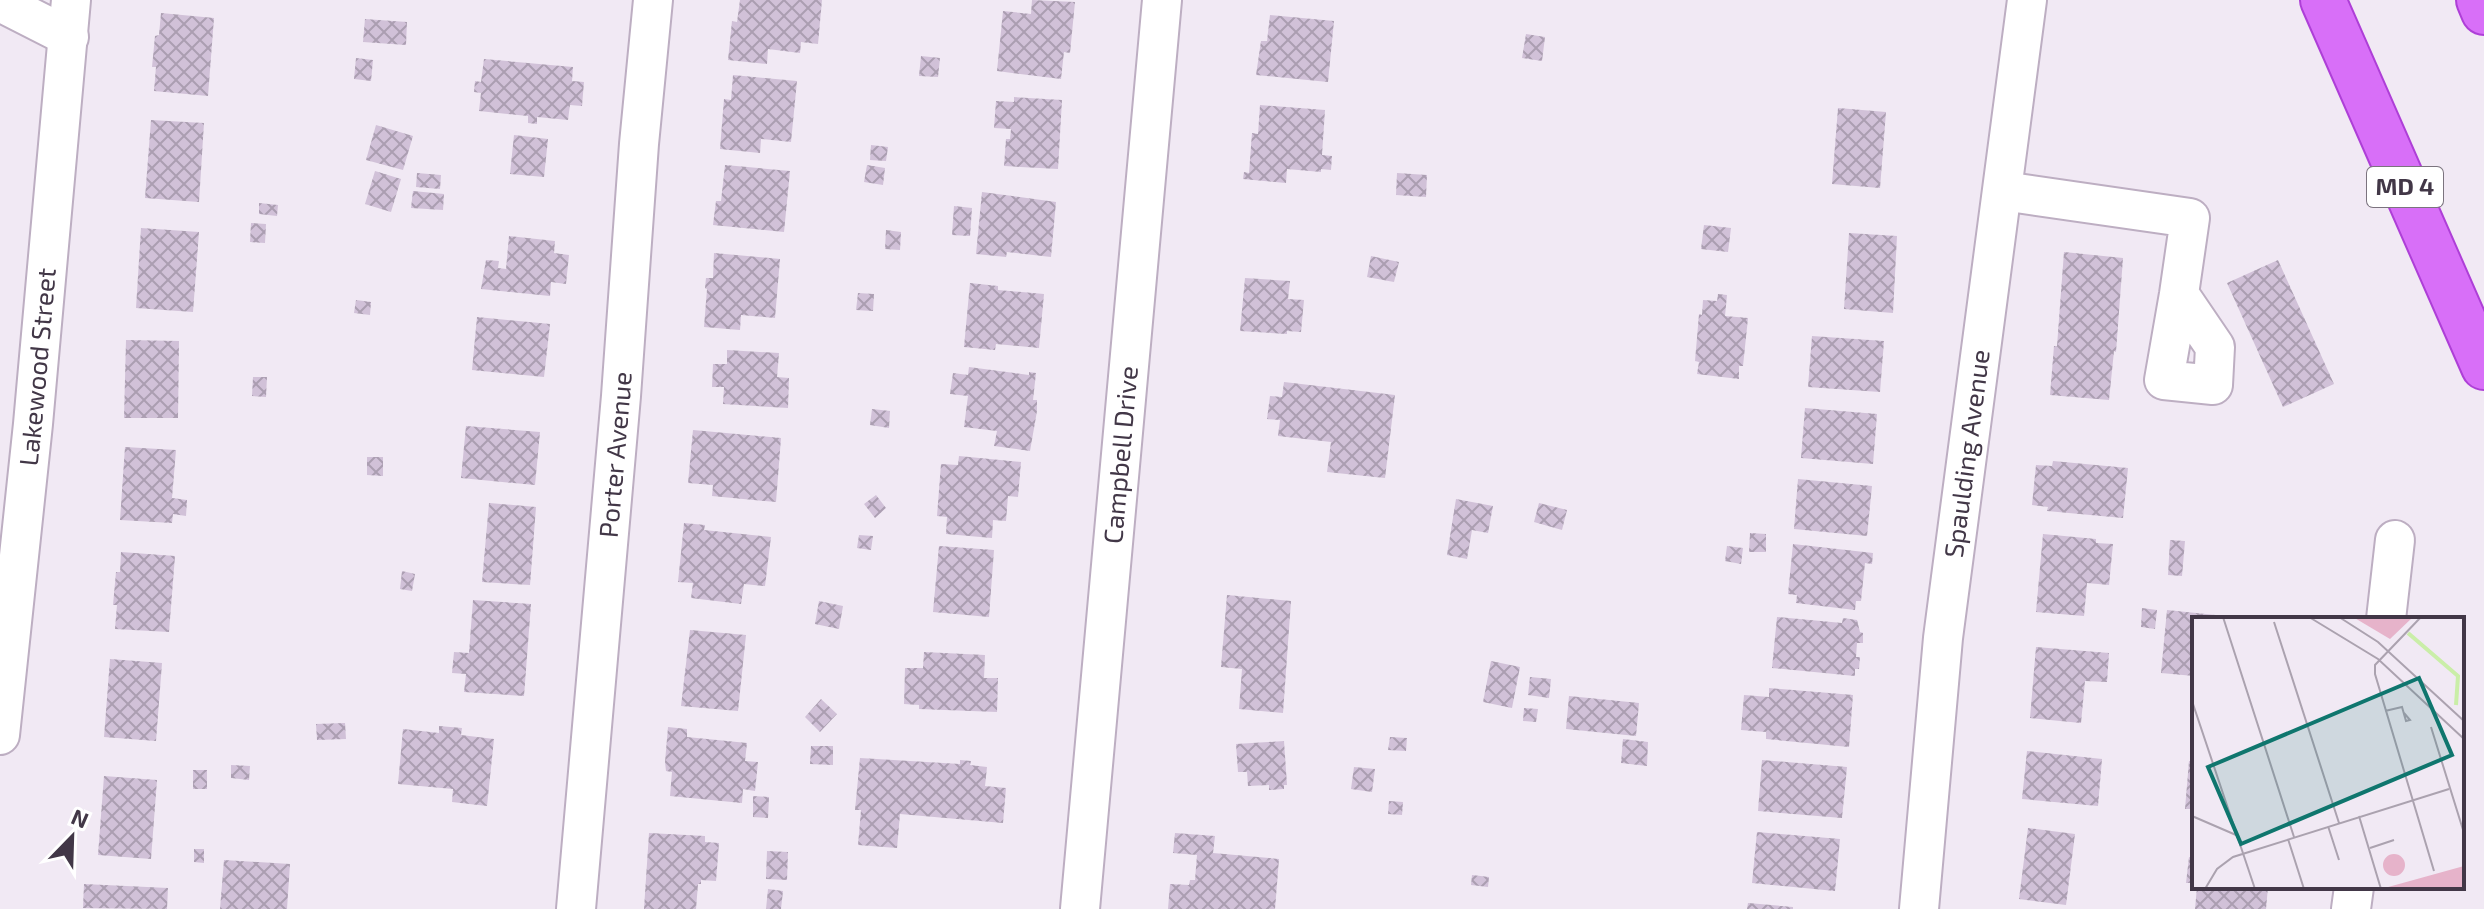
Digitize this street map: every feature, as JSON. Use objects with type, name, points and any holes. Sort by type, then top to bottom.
[{"type":"highway","name":"MD 4","points":[[2323,0],[2484,367]]},
{"type":"highway","points":[[2479,0],[2484,12]]},
{"type":"street","name":"Porter Avenue","points":[[576,909],[653,0]]},
{"type":"street","name":"Campbell Drive","points":[[1080,909],[1162,0]]},
{"type":"street","name":"Spaulding Avenue","points":[[1919,909],[1943,638],[2027,0]]},
{"type":"street","points":[[0,2],[70,18]]},
{"type":"street","name":"Lakewood Street","points":[[0,735],[33,424],[70,18]]},
{"type":"street","points":[[2003,191],[2190,218],[2179,294]]},
{"type":"street","points":[[2386,617],[2395,540]]},
{"type":"street","points":[[2351,909],[2354,889]]},
{"type":"building","points":[[740,0],[822,0],[818,44],[801,42],[800,53],[768,49],[767,64],[728,60],[732,21],[737,22]]},
{"type":"building","points":[[1032,0],[1075,2],[1070,53],[1064,52],[1061,79],[997,71],[1003,11],[1031,14]]},
{"type":"building","points":[[161,13],[214,18],[208,96],[154,91],[156,67],[152,67]]},
{"type":"building","points":[[1270,15],[1334,21],[1328,82],[1256,75],[1261,41],[1267,41]]},
{"type":"building","points":[[365,19],[407,22],[406,45],[363,42]]},
{"type":"building","points":[[1526,34],[1545,37],[1542,61],[1522,58]]},
{"type":"building","points":[[921,56],[940,58],[938,77],[919,76]]},
{"type":"building","points":[[356,58],[373,60],[371,81],[354,79]]},
{"type":"building","points":[[484,59],[573,67],[572,81],[584,82],[582,106],[570,105],[568,120],[537,117],[537,124],[528,123],[528,116],[479,111],[481,93],[474,92],[475,81],[481,82]]},
{"type":"building","points":[[733,75],[797,81],[791,142],[761,139],[760,153],[720,149],[724,99],[731,100]]},
{"type":"building","points":[[1014,97],[1062,100],[1058,169],[1004,166],[1006,139],[1010,139],[1011,129],[994,128],[996,101],[1014,102]]},
{"type":"building","points":[[1260,105],[1325,110],[1322,155],[1332,156],[1331,170],[1287,169],[1286,183],[1243,179],[1244,172],[1249,173],[1252,133],[1258,134]]},
{"type":"building","points":[[1838,108],[1886,112],[1880,188],[1832,184]]},
{"type":"building","points":[[151,120],[204,123],[199,202],[145,198]]},
{"type":"building","points":[[376,125],[413,136],[403,170],[366,160]]},
{"type":"building","points":[[514,135],[548,139],[544,177],[510,174]]},
{"type":"building","points":[[871,145],[888,147],[886,161],[870,160]]},
{"type":"building","points":[[725,165],[790,171],[784,232],[713,225],[716,201],[721,201]]},
{"type":"building","points":[[867,165],[885,168],[883,185],[864,182]]},
{"type":"building","points":[[375,171],[401,179],[391,212],[365,204]]},
{"type":"building","points":[[417,173],[441,175],[440,189],[416,187]]},
{"type":"building","points":[[1397,173],[1427,175],[1426,197],[1396,195]]},
{"type":"building","points":[[413,191],[444,194],[443,210],[411,208]]},
{"type":"building","points":[[982,192],[1056,202],[1051,257],[1007,252],[1006,257],[976,254]]},
{"type":"building","points":[[259,203],[278,205],[277,216],[259,214]]},
{"type":"building","points":[[954,206],[972,208],[970,236],[952,235]]},
{"type":"building","points":[[251,223],[266,224],[265,243],[250,242]]},
{"type":"building","points":[[1704,225],[1731,228],[1728,252],[1701,249]]},
{"type":"building","points":[[141,228],[199,232],[193,312],[136,308]]},
{"type":"building","points":[[886,230],[901,232],[900,250],[885,249]]},
{"type":"building","points":[[1849,233],[1897,236],[1893,313],[1844,309]]},
{"type":"building","points":[[509,236],[555,241],[554,253],[569,255],[566,284],[551,282],[550,296],[481,289],[486,260],[499,261],[498,268],[506,269]]},
{"type":"building","points":[[2064,252],[2123,258],[2109,400],[2050,395]]},
{"type":"building","points":[[714,253],[780,259],[775,318],[741,315],[740,330],[704,327],[706,278],[713,278]]},
{"type":"building","points":[[1371,256],[1399,262],[1394,282],[1367,277]]},
{"type":"building","points":[[2278,260],[2334,384],[2283,407],[2227,283]]},
{"type":"building","points":[[1245,278],[1290,281],[1288,299],[1304,300],[1301,332],[1240,331]]},
{"type":"building","points":[[970,283],[998,286],[998,290],[1044,294],[1039,348],[996,344],[995,350],[964,347]]},
{"type":"building","points":[[858,293],[874,294],[873,311],[856,310]]},
{"type":"building","points":[[1718,294],[1727,295],[1725,316],[1748,318],[1739,379],[1697,374],[1699,362],[1695,361],[1699,314],[1702,315],[1703,300],[1717,301]]},
{"type":"building","points":[[356,300],[371,302],[370,315],[354,313]]},
{"type":"building","points":[[477,317],[550,324],[544,377],[472,370]]},
{"type":"building","points":[[1812,336],[1884,341],[1880,392],[1808,387]]},
{"type":"building","points":[[126,340],[179,341],[178,418],[124,418]]},
{"type":"building","points":[[727,350],[779,353],[777,377],[789,378],[788,408],[723,404],[724,387],[712,387],[713,364],[727,364]]},
{"type":"building","points":[[969,367],[1029,375],[1029,372],[1036,373],[1033,400],[1037,400],[1037,411],[1030,451],[994,446],[997,431],[964,427],[968,396],[950,394],[953,373],[968,375]]},
{"type":"building","points":[[253,377],[267,377],[266,397],[252,396]]},
{"type":"building","points":[[1284,382],[1395,395],[1385,478],[1327,472],[1331,442],[1278,436],[1280,420],[1267,419],[1270,396],[1282,397]]},
{"type":"building","points":[[1805,408],[1877,414],[1873,464],[1801,458]]},
{"type":"building","points":[[872,409],[890,411],[889,428],[870,425]]},
{"type":"building","points":[[466,426],[540,432],[535,485],[461,478]]},
{"type":"building","points":[[693,430],[781,438],[776,502],[712,496],[713,485],[688,483]]},
{"type":"building","points":[[125,447],[176,450],[172,498],[187,500],[186,516],[173,514],[172,523],[120,520]]},
{"type":"building","points":[[959,456],[1021,462],[1018,497],[1008,496],[1006,521],[993,520],[992,538],[946,534],[947,517],[937,516],[941,464],[958,465]]},
{"type":"building","points":[[367,457],[383,457],[383,476],[367,475]]},
{"type":"building","points":[[2053,461],[2128,468],[2123,518],[2047,511],[2048,507],[2032,505],[2036,465],[2052,466]]},
{"type":"building","points":[[1798,479],[1872,486],[1867,536],[1794,529]]},
{"type":"building","points":[[876,495],[886,508],[875,518],[864,504]]},
{"type":"building","points":[[1456,499],[1493,506],[1488,533],[1472,530],[1467,559],[1447,555]]},
{"type":"building","points":[[489,503],[536,507],[530,585],[482,582]]},
{"type":"building","points":[[1539,503],[1567,510],[1562,530],[1534,522]]},
{"type":"building","points":[[684,523],[705,525],[704,530],[771,537],[765,586],[744,584],[741,604],[691,598],[693,583],[678,582]]},
{"type":"building","points":[[1750,533],[1766,534],[1766,552],[1749,552]]},
{"type":"building","points":[[2043,534],[2096,539],[2096,543],[2113,544],[2109,585],[2087,583],[2084,616],[2036,612]]},
{"type":"building","points":[[859,535],[873,536],[871,550],[857,548]]},
{"type":"building","points":[[2170,540],[2185,541],[2182,576],[2168,575]]},
{"type":"building","points":[[1793,544],[1873,553],[1872,564],[1865,563],[1861,601],[1856,601],[1855,610],[1796,603],[1797,595],[1788,594]]},
{"type":"building","points":[[939,546],[994,550],[989,617],[933,612]]},
{"type":"building","points":[[1727,546],[1743,548],[1741,564],[1725,561]]},
{"type":"building","points":[[121,552],[175,556],[169,632],[115,629],[117,605],[113,605]]},
{"type":"building","points":[[402,571],[415,574],[412,591],[400,589]]},
{"type":"building","points":[[1227,595],[1291,601],[1283,713],[1239,709],[1242,669],[1221,667]]},
{"type":"building","points":[[473,600],[531,604],[524,696],[464,692],[466,674],[452,673],[454,652],[469,653]]},
{"type":"building","points":[[819,601],[843,606],[839,629],[815,624]]},
{"type":"building","points":[[2142,608],[2157,610],[2155,629],[2141,627]]},
{"type":"building","points":[[2167,610],[2235,617],[2192,617],[2192,676],[2161,673]]},
{"type":"building","points":[[1777,617],[1842,623],[1843,618],[1857,620],[1863,633],[1863,643],[1857,643],[1856,657],[1860,657],[1855,676],[1772,668]]},
{"type":"building","points":[[690,630],[746,635],[738,711],[681,706]]},
{"type":"building","points":[[2036,647],[2109,653],[2107,682],[2085,681],[2081,723],[2030,718]]},
{"type":"building","points":[[924,652],[985,655],[984,678],[998,678],[997,712],[919,709],[919,705],[904,704],[905,668],[923,668]]},
{"type":"building","points":[[110,659],[162,663],[156,741],[104,737]]},
{"type":"building","points":[[1491,661],[1520,667],[1512,708],[1483,702]]},
{"type":"building","points":[[1530,677],[1551,679],[1549,698],[1528,695]]},
{"type":"building","points":[[1769,688],[1853,695],[1849,747],[1766,739],[1766,732],[1741,730],[1744,695],[1769,697]]},
{"type":"building","points":[[1569,696],[1639,703],[1636,736],[1566,729]]},
{"type":"building","points":[[821,699],[837,714],[820,732],[805,717]]},
{"type":"building","points":[[1524,708],[1538,709],[1536,722],[1523,721]]},
{"type":"building","points":[[345,723],[346,739],[317,740],[316,724]]},
{"type":"building","points":[[439,726],[462,728],[461,735],[494,739],[487,806],[452,802],[453,789],[398,784],[403,729],[439,733]]},
{"type":"building","points":[[668,727],[687,729],[687,737],[747,743],[745,761],[758,762],[755,791],[743,789],[742,803],[670,796],[672,772],[666,771],[665,762]]},
{"type":"building","points":[[1390,737],[1407,738],[1406,751],[1388,750]]},
{"type":"building","points":[[1623,739],[1648,742],[1647,766],[1621,763]]},
{"type":"building","points":[[1284,741],[1287,785],[1284,789],[1269,790],[1269,785],[1248,786],[1247,772],[1238,772],[1236,744]]},
{"type":"building","points":[[811,746],[833,746],[833,765],[810,764]]},
{"type":"building","points":[[2027,751],[2102,759],[2098,806],[2022,799]]},
{"type":"building","points":[[860,758],[960,764],[960,760],[987,767],[985,786],[1006,788],[1003,823],[900,814],[897,848],[858,845],[861,810],[855,810]]},
{"type":"building","points":[[1762,760],[1847,767],[1842,818],[1758,811]]},
{"type":"building","points":[[2189,761],[2192,761],[2192,809],[2185,809]]},
{"type":"building","points":[[231,765],[250,766],[249,780],[231,778]]},
{"type":"building","points":[[1354,767],[1375,769],[1372,792],[1351,789]]},
{"type":"building","points":[[193,770],[207,770],[207,789],[193,789]]},
{"type":"building","points":[[104,776],[157,780],[151,859],[98,855]]},
{"type":"building","points":[[753,796],[769,797],[768,818],[753,817]]},
{"type":"building","points":[[1389,801],[1403,802],[1402,815],[1388,814]]},
{"type":"building","points":[[2028,828],[2075,834],[2066,905],[2019,899]]},
{"type":"building","points":[[1757,832],[1840,839],[1835,891],[1752,883]]},
{"type":"building","points":[[649,833],[705,836],[705,842],[719,843],[716,881],[701,880],[698,884],[696,909],[644,909]]},
{"type":"building","points":[[1175,833],[1215,836],[1213,853],[1279,859],[1275,909],[1168,909],[1170,884],[1189,885],[1190,880],[1195,880],[1197,855],[1173,853]]},
{"type":"building","points":[[194,849],[204,849],[204,863],[194,862]]},
{"type":"building","points":[[767,851],[788,852],[787,880],[766,879]]},
{"type":"building","points":[[2189,857],[2192,858],[2192,883],[2186,883]]},
{"type":"building","points":[[224,860],[290,864],[287,909],[220,909]]},
{"type":"building","points":[[1472,875],[1489,877],[1488,887],[1471,885]]},
{"type":"building","points":[[84,884],[168,888],[167,909],[83,908]]},
{"type":"building","points":[[768,889],[783,891],[781,909],[766,909]]},
{"type":"building","points":[[2197,889],[2268,889],[2266,909],[2195,909]]},
{"type":"building","points":[[1748,903],[1793,907],[1793,909],[1747,909]]}]
